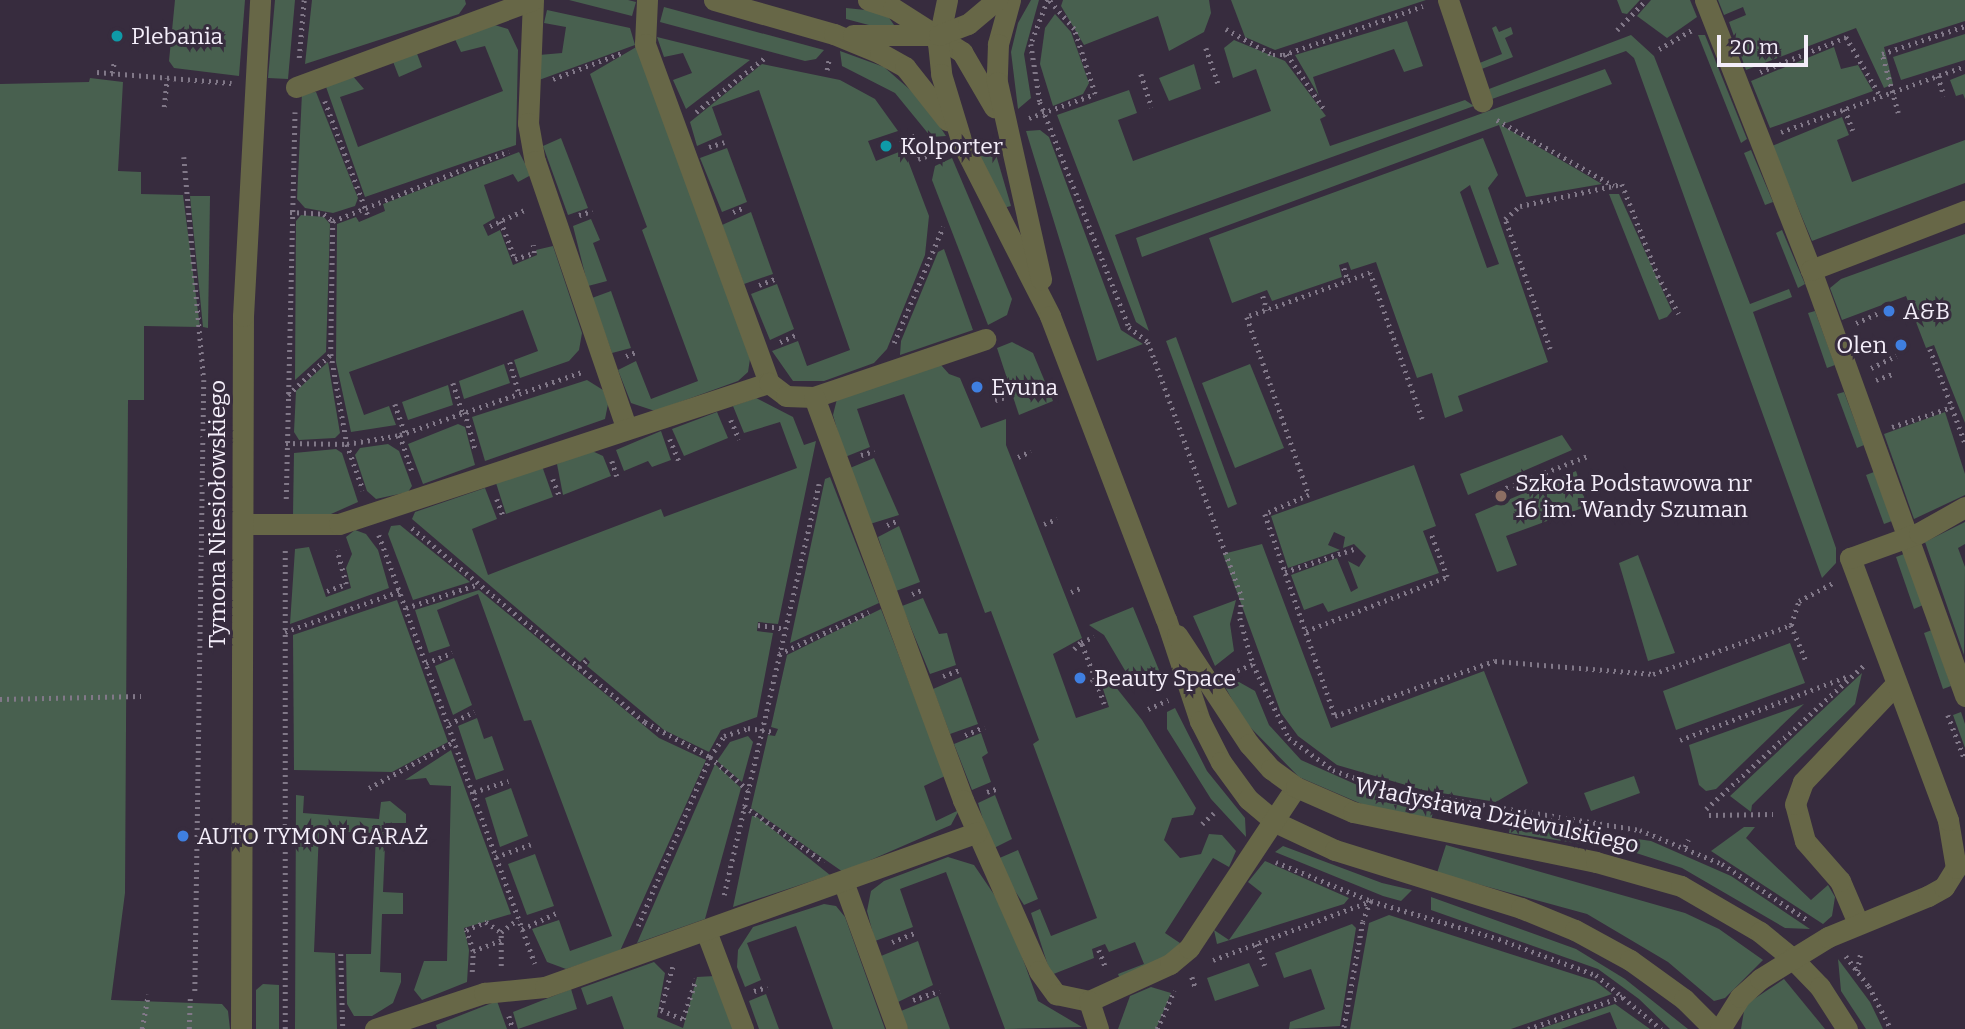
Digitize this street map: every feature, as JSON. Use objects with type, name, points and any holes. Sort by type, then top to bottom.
[{"type":"street","name":"Tymona Niesiołowskiego","points":[[241,1029],[243,316],[252,85],[260,0]]},
{"type":"street","points":[[296,87],[532,0],[531,142],[627,429]]},
{"type":"street","points":[[647,0],[645,44],[769,383],[786,396],[814,397],[985,339]]},
{"type":"street","points":[[714,0],[834,34],[905,67],[962,143]]},
{"type":"street","points":[[868,0],[893,8],[962,52],[977,72],[1004,127]]},
{"type":"street","name":"Władysława Dziewulskiego","points":[[947,0],[939,36],[947,103],[962,143],[1050,316],[1166,619],[1192,701],[1222,762],[1248,799],[1275,822],[1335,850],[1521,908],[1575,930],[1641,967],[1684,999],[1714,1029]]},
{"type":"street","points":[[834,34],[939,36],[968,24],[997,0]]},
{"type":"street","name":"Władysława Dziewulskiego","points":[[1010,0],[998,44],[997,82],[1004,127],[1050,316]]},
{"type":"street","points":[[1438,2],[1484,107]]},
{"type":"street","points":[[1708,9],[1811,270],[1965,695]]},
{"type":"street","points":[[1811,270],[1965,211]]},
{"type":"street","points":[[243,524],[331,524],[380,512],[769,383]]},
{"type":"street","points":[[814,397],[976,833],[1046,984],[1067,1000],[1089,1001],[1170,964],[1189,948],[1256,852],[1296,788]]},
{"type":"street","points":[[1720,1029],[1740,997],[1792,958],[1858,923],[1928,896],[1944,887],[1956,868],[1948,820],[1850,558],[1908,537],[1965,508]]},
{"type":"street","name":"Władysława Dziewulskiego","points":[[1166,619],[1249,744],[1271,769],[1296,788],[1353,812],[1596,862],[1681,886],[1760,932],[1792,958],[1820,986],[1847,1029]]},
{"type":"street","points":[[1858,923],[1846,892],[1815,855],[1794,814],[1803,782],[1896,684]]},
{"type":"street","points":[[375,1029],[502,989],[545,987],[710,932],[976,833]]},
{"type":"street","points":[[844,884],[897,1029]]},
{"type":"street","points":[[710,932],[743,1029]]},
{"type":"street","points":[[1089,1001],[1098,1029]]},
{"type":"path","points":[[1044,113],[1095,94],[1074,29],[1048,0],[1031,44],[1035,86],[1044,113],[1129,327],[1148,342],[1242,598],[1240,618],[1253,664],[1289,738],[1333,770],[1387,789],[1640,830],[1685,847],[1746,877],[1828,937],[1869,986],[1891,1029]]},
{"type":"path","points":[[1617,30],[1646,0]]},
{"type":"path","points":[[1226,29],[1273,55],[1287,54],[1438,2]]},
{"type":"path","points":[[1659,49],[1708,9]]},
{"type":"path","points":[[1898,113],[1882,54],[1965,26]]},
{"type":"path","points":[[1736,81],[1846,37],[1881,97]]},
{"type":"path","points":[[530,88],[645,44]]},
{"type":"path","points":[[1206,48],[1218,83]]},
{"type":"path","points":[[1287,54],[1324,109]]},
{"type":"path","points":[[676,127],[767,56]]},
{"type":"path","points":[[112,74],[114,63]]},
{"type":"path","points":[[1758,140],[1965,66]]},
{"type":"path","points":[[97,72],[252,85]]},
{"type":"path","points":[[1141,74],[1152,107]]},
{"type":"path","points":[[1938,76],[1944,96]]},
{"type":"path","points":[[164,107],[167,78]]},
{"type":"path","points":[[316,79],[369,218]]},
{"type":"path","points":[[1484,107],[1615,186]]},
{"type":"path","points":[[1845,109],[1853,131]]},
{"type":"path","points":[[899,140],[914,136]]},
{"type":"path","points":[[333,221],[531,142]]},
{"type":"path","points":[[184,157],[205,380],[193,995],[189,1029]]},
{"type":"path","points":[[1550,349],[1505,219],[1521,206],[1622,184],[1658,276],[1679,314]]},
{"type":"path","points":[[490,226],[549,200]]},
{"type":"path","points":[[290,212],[324,214],[333,221]]},
{"type":"path","points":[[333,221],[331,354],[347,443],[380,512],[400,591],[474,792],[517,919],[545,987]]},
{"type":"path","points":[[501,221],[515,258],[534,253],[533,245]]},
{"type":"path","points":[[881,374],[943,227]]},
{"type":"path","points":[[1344,268],[1348,281]]},
{"type":"path","points":[[1422,419],[1370,273],[1247,317],[1309,495],[1265,514],[1335,716],[1495,661],[1653,674],[1791,625]]},
{"type":"path","points":[[1263,296],[1267,310]]},
{"type":"path","points":[[1930,349],[1965,442]]},
{"type":"path","points":[[287,396],[331,354]]},
{"type":"path","points":[[510,362],[519,394]]},
{"type":"path","points":[[286,443],[347,443],[403,434],[606,364]]},
{"type":"path","points":[[453,383],[482,477]]},
{"type":"path","points":[[995,400],[1006,397]]},
{"type":"path","points":[[395,404],[421,498]]},
{"type":"path","points":[[1870,433],[1952,407]]},
{"type":"path","points":[[681,940],[661,1010],[683,1018],[710,932],[744,806],[830,435]]},
{"type":"path","points":[[1018,457],[1031,451]]},
{"type":"path","points":[[1493,493],[1587,456]]},
{"type":"path","points":[[380,512],[480,584],[667,737],[710,757],[748,790]]},
{"type":"path","points":[[1044,524],[1057,519]]},
{"type":"path","points":[[327,592],[346,584],[331,524]]},
{"type":"path","points":[[1306,631],[1447,577],[1431,534]]},
{"type":"path","points":[[1285,572],[1353,549]]},
{"type":"path","points":[[1806,661],[1791,625],[1799,601],[1855,571]]},
{"type":"path","points":[[406,608],[480,584]]},
{"type":"path","points":[[1071,592],[1083,587]]},
{"type":"path","points":[[285,632],[400,591]]},
{"type":"path","points":[[779,654],[889,603]]},
{"type":"path","points":[[758,625],[785,629]]},
{"type":"path","points":[[1074,649],[1081,642],[1094,637]]},
{"type":"path","points":[[1081,642],[1104,704]]},
{"type":"path","points":[[1706,809],[1849,677],[1884,649]]},
{"type":"path","points":[[426,663],[453,653]]},
{"type":"path","points":[[579,667],[588,659]]},
{"type":"path","points":[[1093,680],[1112,669]]},
{"type":"path","points":[[1680,740],[1849,677]]},
{"type":"path","points":[[0,699],[141,696]]},
{"type":"path","points":[[449,724],[474,712]]},
{"type":"path","points":[[624,959],[710,757],[724,736],[762,729],[774,732]]},
{"type":"path","points":[[721,730],[724,736]]},
{"type":"path","points":[[369,788],[455,741]]},
{"type":"path","points":[[474,792],[508,781]]},
{"type":"path","points":[[744,806],[835,870],[844,884]]},
{"type":"path","points":[[1202,824],[1214,813]]},
{"type":"path","points":[[1709,815],[1794,814]]},
{"type":"path","points":[[1685,847],[1688,840]]},
{"type":"path","points":[[496,857],[531,844]]},
{"type":"path","points":[[1256,852],[1371,901],[1596,975],[1661,1029]]},
{"type":"path","points":[[1201,965],[1371,901]]},
{"type":"path","points":[[1344,1029],[1363,922],[1371,901]]},
{"type":"path","points":[[522,929],[556,913]]},
{"type":"path","points":[[501,932],[517,919]]},
{"type":"path","points":[[470,997],[473,951],[466,930],[486,922],[501,932]]},
{"type":"path","points":[[501,932],[502,989]]},
{"type":"path","points":[[473,951],[501,940]]},
{"type":"path","points":[[1257,944],[1265,966]]},
{"type":"path","points":[[341,954],[343,1029]]},
{"type":"path","points":[[142,1029],[148,995]]},
{"type":"path","points":[[1528,1029],[1624,996]]},
{"type":"green space","points":[[175,0],[245,0],[239,76],[174,68],[169,61]]},
{"type":"green space","points":[[275,0],[295,0],[288,79],[268,78]]},
{"type":"green space","points":[[312,0],[465,0],[466,4],[459,14],[305,64]]},
{"type":"green space","points":[[569,0],[628,0],[636,2],[632,16]]},
{"type":"green space","points":[[1031,0],[1039,0],[1024,54],[1031,98],[1018,109],[1011,52],[1018,23]]},
{"type":"green space","points":[[1063,0],[1209,0],[1211,13],[1204,32],[1169,51],[1158,16],[1084,45],[1061,6]]},
{"type":"green space","points":[[1231,0],[1426,0],[1275,50],[1245,37]]},
{"type":"green space","points":[[1617,0],[1640,0],[1627,14],[1622,13]]},
{"type":"green space","points":[[1651,0],[1690,0],[1697,17],[1667,38],[1637,16]]},
{"type":"green space","points":[[1718,0],[1965,0],[1965,21],[1884,47],[1893,84],[1884,88],[1856,28],[1746,70],[1729,22],[1746,15],[1743,7],[1724,15]]},
{"type":"green space","points":[[664,7],[824,50],[816,59],[805,61],[660,22]]},
{"type":"green space","points":[[846,8],[885,12],[894,25],[884,29],[846,19]]},
{"type":"green space","points":[[547,10],[630,28],[635,45],[539,80],[539,55],[562,53],[566,27],[544,23]]},
{"type":"green space","points":[[1055,14],[1071,32],[1089,83],[1083,94],[1053,106],[1040,64],[1045,28]]},
{"type":"green space","points":[[1407,21],[1423,66],[1404,72],[1394,49],[1313,77],[1319,96],[1295,55]]},
{"type":"green space","points":[[488,23],[508,29],[518,50],[516,145],[365,197],[325,84],[351,74],[364,89],[340,97],[358,147],[503,91],[485,46],[461,52],[453,35]]},
{"type":"green space","points":[[1496,26],[1499,32],[1511,27],[1513,34],[1505,38],[1513,57],[1479,70],[1477,64],[1502,54],[1492,28]]},
{"type":"green space","points":[[1965,34],[1965,60],[1901,80],[1893,57]]},
{"type":"green space","points":[[1631,35],[1654,56],[1750,304],[1789,289],[1792,297],[1753,312],[1836,548],[1836,563],[1822,578],[1634,58],[1626,51],[1492,99],[1489,89]]},
{"type":"green space","points":[[1698,35],[1705,35],[1747,139],[1741,143]]},
{"type":"green space","points":[[657,37],[750,60],[686,109],[673,80],[692,73],[683,53],[664,57]]},
{"type":"green space","points":[[1234,40],[1285,61],[1326,116],[1320,119],[1330,146],[1465,100],[1474,106],[1115,235],[1149,331],[1136,322],[1057,115],[1129,90],[1137,113],[1118,120],[1133,161],[1271,111],[1256,69],[1233,78],[1224,48]]},
{"type":"green space","points":[[638,46],[750,359],[748,372],[738,381],[655,411],[631,403],[618,370],[636,361],[651,399],[698,381],[642,230],[647,227],[590,74]]},
{"type":"green space","points":[[1834,47],[1841,69],[1858,65],[1873,91],[1770,128],[1751,81]]},
{"type":"green space","points":[[416,51],[422,67],[399,77],[392,59]]},
{"type":"green space","points":[[840,51],[884,67],[923,101],[946,136],[931,137],[895,93],[842,66]]},
{"type":"green space","points":[[762,64],[840,80],[875,99],[898,131],[868,141],[876,161],[904,150],[929,216],[925,255],[887,349],[874,363],[824,381],[793,381],[772,351],[798,341],[807,366],[850,350],[759,90],[712,107],[722,135],[697,146],[690,122]]},
{"type":"green space","points":[[1194,64],[1201,89],[1169,101],[1159,78]]},
{"type":"green space","points":[[1605,69],[1612,84],[1501,125],[1602,184],[1526,197],[1499,125],[1142,257],[1136,238]]},
{"type":"green space","points":[[1965,74],[1965,99],[1963,94],[1956,96],[1950,80]]},
{"type":"green space","points":[[90,78],[123,82],[118,171],[141,172],[141,194],[183,195],[200,327],[144,326],[144,400],[128,400],[125,893],[111,1000],[222,1004],[228,1011],[230,1029],[0,1029],[0,84],[89,82]]},
{"type":"green space","points":[[316,92],[358,198],[355,206],[333,213],[305,208],[297,199],[302,93]]},
{"type":"green space","points":[[1842,117],[1849,135],[1837,140],[1852,182],[1965,140],[1965,183],[1812,241],[1772,146]]},
{"type":"green space","points":[[1040,130],[1049,137],[1121,330],[1143,344],[1097,361],[1026,131]]},
{"type":"green space","points":[[561,138],[588,208],[568,215],[543,146]]},
{"type":"green space","points":[[1483,138],[1498,175],[1488,188],[1548,362],[1458,396],[1463,411],[1445,418],[1432,373],[1417,378],[1376,262],[1351,270],[1348,262],[1339,265],[1342,277],[1272,301],[1267,290],[1232,303],[1209,238]],"holes":[[[1470,185],[1499,264],[1487,268],[1460,192]]]},
{"type":"green space","points":[[992,141],[1011,206],[1003,208],[976,148]]},
{"type":"green space","points":[[727,148],[747,202],[722,212],[700,158]]},
{"type":"green space","points":[[1751,150],[1773,202],[1765,205],[1744,153]]},
{"type":"green space","points":[[519,152],[531,175],[518,182],[513,174],[484,185],[495,218],[483,225],[488,236],[500,230],[513,265],[537,255],[536,250],[553,246],[582,333],[579,350],[569,361],[520,378],[514,360],[538,351],[523,310],[349,372],[364,415],[389,406],[396,425],[351,432],[336,362],[337,224],[356,217],[359,222],[385,211],[383,204]]},
{"type":"green space","points":[[952,158],[1012,299],[1007,315],[988,325],[932,180],[935,166]]},
{"type":"green space","points":[[1609,194],[1619,194],[1672,311],[1667,317],[1659,320]]},
{"type":"green space","points":[[190,196],[210,196],[208,328],[203,327]]},
{"type":"green space","points":[[751,212],[773,274],[744,284],[722,225]]},
{"type":"green space","points":[[301,215],[324,217],[330,224],[326,352],[295,380],[296,221]]},
{"type":"green space","points":[[591,219],[600,240],[593,243],[607,281],[588,286],[573,226]]},
{"type":"green space","points":[[1782,230],[1805,284],[1798,288],[1776,233]]},
{"type":"green space","points":[[1965,234],[1965,423],[1934,345],[1926,348],[1906,296],[1842,320],[1830,288],[1841,279]]},
{"type":"green space","points":[[944,249],[973,330],[900,355],[901,341],[938,252]]},
{"type":"green space","points":[[777,284],[794,329],[770,340],[751,294]]},
{"type":"green space","points":[[611,291],[631,348],[612,353],[592,298]]},
{"type":"green space","points":[[1815,311],[1835,365],[1827,368],[1808,313]]},
{"type":"green space","points":[[1176,337],[1237,504],[1228,508],[1166,341]]},
{"type":"green space","points":[[1012,342],[1033,353],[1053,401],[1019,415],[997,348]]},
{"type":"green space","points":[[328,362],[340,433],[335,438],[299,440],[294,432],[296,391]]},
{"type":"green space","points":[[504,364],[510,383],[464,399],[459,381]]},
{"type":"green space","points":[[1250,364],[1284,448],[1235,468],[1202,383]]},
{"type":"green space","points":[[941,365],[949,374],[960,378],[981,428],[1006,419],[1006,445],[1082,638],[1053,654],[1076,718],[1109,707],[1102,686],[1111,681],[1142,720],[1196,808],[1193,815],[1172,818],[1164,840],[1180,858],[1201,854],[1209,834],[1222,835],[1236,851],[1229,867],[1213,858],[1165,933],[1180,943],[1162,962],[1120,979],[1118,974],[1144,964],[1135,942],[1109,952],[1105,944],[1092,949],[1094,958],[1051,975],[1031,913],[1040,909],[1051,936],[1097,918],[1033,744],[1039,740],[991,611],[985,613],[904,394],[857,409],[870,447],[845,457],[833,415],[837,399]]},
{"type":"green space","points":[[587,380],[603,390],[608,404],[605,419],[485,461],[472,417]]},
{"type":"green space","points":[[448,385],[453,405],[408,420],[402,402]]},
{"type":"green space","points":[[1844,392],[1864,445],[1857,448],[1837,394]]},
{"type":"green space","points":[[756,398],[793,417],[804,445],[816,441],[778,624],[758,622],[757,631],[773,633],[757,717],[721,730],[709,752],[664,730],[587,666],[590,662],[585,657],[580,662],[412,519],[415,512],[485,488],[497,519],[472,529],[488,575],[661,509],[664,517],[797,468],[780,422],[744,433],[733,406]]},
{"type":"green space","points":[[717,412],[728,438],[684,456],[672,429]]},
{"type":"green space","points":[[1945,412],[1965,474],[1965,495],[1914,519],[1884,434]]},
{"type":"green space","points":[[458,424],[465,427],[475,465],[423,484],[408,444]]},
{"type":"green space","points":[[661,431],[671,460],[652,467],[648,461],[624,471],[616,450]]},
{"type":"green space","points":[[1562,435],[1572,450],[1468,495],[1460,474]]},
{"type":"green space","points":[[388,444],[399,451],[412,486],[408,492],[376,499],[367,491],[355,455],[360,448]]},
{"type":"green space","points":[[336,449],[342,453],[358,502],[331,514],[293,515],[294,453]]},
{"type":"green space","points":[[590,450],[603,456],[611,476],[563,495],[557,464]]},
{"type":"green space","points":[[874,458],[899,515],[870,524],[850,468]]},
{"type":"green space","points":[[1414,465],[1436,526],[1423,531],[1439,573],[1328,612],[1323,603],[1304,610],[1291,575],[1337,558],[1351,592],[1358,588],[1348,561],[1359,567],[1366,556],[1354,544],[1343,548],[1345,537],[1334,532],[1328,545],[1340,550],[1288,568],[1271,516]]},
{"type":"green space","points":[[542,466],[553,497],[506,514],[496,483]]},
{"type":"green space","points":[[1576,471],[1588,506],[1506,536],[1517,565],[1497,572],[1475,514]]},
{"type":"green space","points":[[1874,472],[1892,521],[1884,524],[1866,475]]},
{"type":"green space","points":[[830,477],[879,603],[790,643],[825,479]]},
{"type":"green space","points":[[1965,522],[1965,544],[1958,548],[1965,567],[1964,655],[1925,542]]},
{"type":"green space","points":[[400,525],[470,582],[413,600],[388,534],[391,526]]},
{"type":"green space","points":[[899,526],[920,582],[896,591],[878,537]]},
{"type":"green space","points":[[355,530],[366,534],[378,550],[389,588],[290,624],[295,549],[309,547],[326,597],[351,588],[346,568],[352,554],[346,537]]},
{"type":"green space","points":[[1262,544],[1331,728],[1484,671],[1528,783],[1496,802],[1423,790],[1337,765],[1298,736],[1281,713],[1223,554]]},
{"type":"green space","points":[[1904,554],[1923,605],[1914,609],[1896,557]]},
{"type":"green space","points":[[1638,555],[1675,653],[1648,661],[1619,563]]},
{"type":"green space","points":[[479,590],[659,738],[706,760],[620,951],[566,969],[547,962],[532,929],[559,920],[570,951],[612,936],[531,720],[524,721],[478,594],[437,610],[450,646],[429,653],[415,610]]},
{"type":"green space","points":[[923,598],[939,634],[947,633],[956,665],[930,674],[902,606]]},
{"type":"green space","points":[[397,600],[448,742],[392,772],[294,770],[293,635]]},
{"type":"green space","points":[[1236,600],[1230,624],[1234,651],[1215,666],[1193,616]]},
{"type":"green space","points":[[1133,607],[1166,687],[1153,689],[1133,684],[1104,635],[1089,625]]},
{"type":"green space","points":[[881,609],[945,776],[924,786],[936,821],[959,810],[951,825],[843,872],[751,808],[768,735],[775,736],[778,729],[771,727],[787,655]]},
{"type":"green space","points":[[1932,630],[1951,686],[1943,689],[1924,633]]},
{"type":"green space","points":[[1790,643],[1805,683],[1676,730],[1663,691]]},
{"type":"green space","points":[[454,658],[472,705],[453,715],[435,666]]},
{"type":"green space","points":[[1862,673],[1855,704],[1752,805],[1751,812],[1730,796]]},
{"type":"green space","points":[[961,677],[978,724],[950,734],[933,689]]},
{"type":"green space","points":[[1239,682],[1255,691],[1269,725],[1301,760],[1382,796],[1434,807],[1431,821],[1371,808],[1299,777],[1244,721],[1224,685]]},
{"type":"green space","points":[[1804,704],[1716,789],[1706,791],[1699,785],[1689,745]]},
{"type":"green space","points":[[1175,708],[1207,771],[1245,818],[1246,837],[1211,799],[1167,729],[1167,712]]},
{"type":"green space","points":[[1961,712],[1965,724],[1965,748],[1953,715]]},
{"type":"green space","points":[[477,718],[484,739],[492,736],[504,770],[476,780],[458,726]]},
{"type":"green space","points":[[981,733],[988,753],[982,757],[991,782],[972,790],[954,744]]},
{"type":"green space","points":[[748,736],[753,742],[742,782],[717,761],[730,742]]},
{"type":"green space","points":[[451,750],[511,914],[464,928],[469,950],[467,982],[422,1000],[414,990],[424,961],[447,961],[451,786],[430,785],[426,778],[405,780]]},
{"type":"green space","points":[[715,764],[741,788],[705,919],[637,943]]},
{"type":"green space","points":[[1634,776],[1640,793],[1591,811],[1584,793]]},
{"type":"green space","points":[[511,788],[528,836],[500,847],[485,798]]},
{"type":"green space","points":[[296,795],[304,796],[303,813],[379,819],[381,802],[390,801],[406,814],[406,823],[386,823],[383,892],[403,893],[403,914],[382,914],[380,972],[401,973],[401,982],[393,1003],[372,1016],[354,1016],[347,1004],[346,954],[371,954],[376,833],[319,831],[314,952],[335,953],[337,1029],[295,1029]]},
{"type":"green space","points":[[995,795],[1012,839],[992,849],[978,803]]},
{"type":"green space","points":[[752,816],[756,816],[830,875],[733,907]]},
{"type":"green space","points":[[1511,820],[1651,841],[1731,876],[1810,929],[1785,928],[1682,868],[1630,851],[1509,833]]},
{"type":"green space","points":[[1744,827],[1755,827],[1746,838],[1811,900],[1828,885],[1835,897],[1832,916],[1823,924],[1711,851]]},
{"type":"green space","points":[[1446,845],[1685,913],[1719,929],[1763,960],[1725,998],[1714,1001],[1668,962],[1587,914],[1437,873]]},
{"type":"green space","points":[[1283,846],[1382,883],[1412,890],[1401,901],[1383,896],[1275,852]]},
{"type":"green space","points":[[1018,850],[1038,899],[1024,905],[995,860]]},
{"type":"green space","points":[[535,854],[554,906],[527,915],[508,864]]},
{"type":"green space","points":[[948,857],[974,865],[1006,912],[1038,1001],[1082,1027],[1005,1029],[946,872],[900,889],[913,927],[875,941],[867,911],[871,891],[884,881]]},
{"type":"green space","points":[[1265,861],[1349,898],[1344,904],[1217,944],[1214,930],[1229,940],[1262,893],[1248,882]]},
{"type":"green space","points":[[1431,897],[1576,949],[1625,979],[1688,1029],[1670,1029],[1639,999],[1598,969],[1431,910]]},
{"type":"green space","points":[[824,904],[836,906],[845,917],[885,1029],[833,1029],[796,926],[747,943],[761,980],[745,987],[737,967],[738,950],[753,927]]},
{"type":"green space","points":[[1389,915],[1595,981],[1612,994],[1511,1029],[1350,1029],[1369,923]]},
{"type":"green space","points":[[1352,924],[1356,928],[1340,1026],[1289,1029],[1290,1022],[1325,1009],[1311,969],[1284,978],[1275,953]]},
{"type":"green space","points":[[918,941],[933,985],[898,1002],[881,956]]},
{"type":"green space","points":[[1838,959],[1870,1002],[1883,1029],[1866,1029],[1841,991]]},
{"type":"green space","points":[[654,962],[665,973],[657,1017],[683,1028],[697,977],[715,976],[735,1029],[624,1029],[612,996],[587,1005],[581,988]]},
{"type":"green space","points":[[1249,963],[1259,986],[1215,1001],[1207,978]]},
{"type":"green space","points":[[1784,979],[1825,1029],[1741,1029],[1745,1005]]},
{"type":"green space","points":[[263,984],[279,985],[279,1029],[256,1029],[256,990]]},
{"type":"green space","points":[[1151,987],[1171,993],[1156,1029],[1118,1029],[1130,996]]},
{"type":"green space","points":[[571,989],[577,1009],[518,1029],[513,1012]]},
{"type":"green space","points":[[766,994],[779,1029],[759,1029],[749,1001]]},
{"type":"green space","points":[[938,996],[950,1029],[908,1029],[901,1011]]},
{"type":"green space","points":[[497,1001],[507,1029],[437,1029],[436,1025]]},
{"type":"green space","points":[[1615,1004],[1650,1029],[1617,1029],[1610,1012],[1561,1029],[1539,1029]]},
{"type":"place","name":"Plebania","points":[[117,36]]},
{"type":"place","name":"Kolporter","points":[[886,146]]},
{"type":"place","name":"A&B","points":[[1889,311]]},
{"type":"place","name":"Olen","points":[[1901,345]]},
{"type":"place","name":"Evuna","points":[[977,387]]},
{"type":"place","name":"Szkoła Podstawowa nr 16 im. Wandy Szuman","points":[[1501,496]]},
{"type":"place","name":"Beauty Space","points":[[1080,678]]},
{"type":"place","name":"AUTO TYMON GARAŻ","points":[[183,836]]}]
